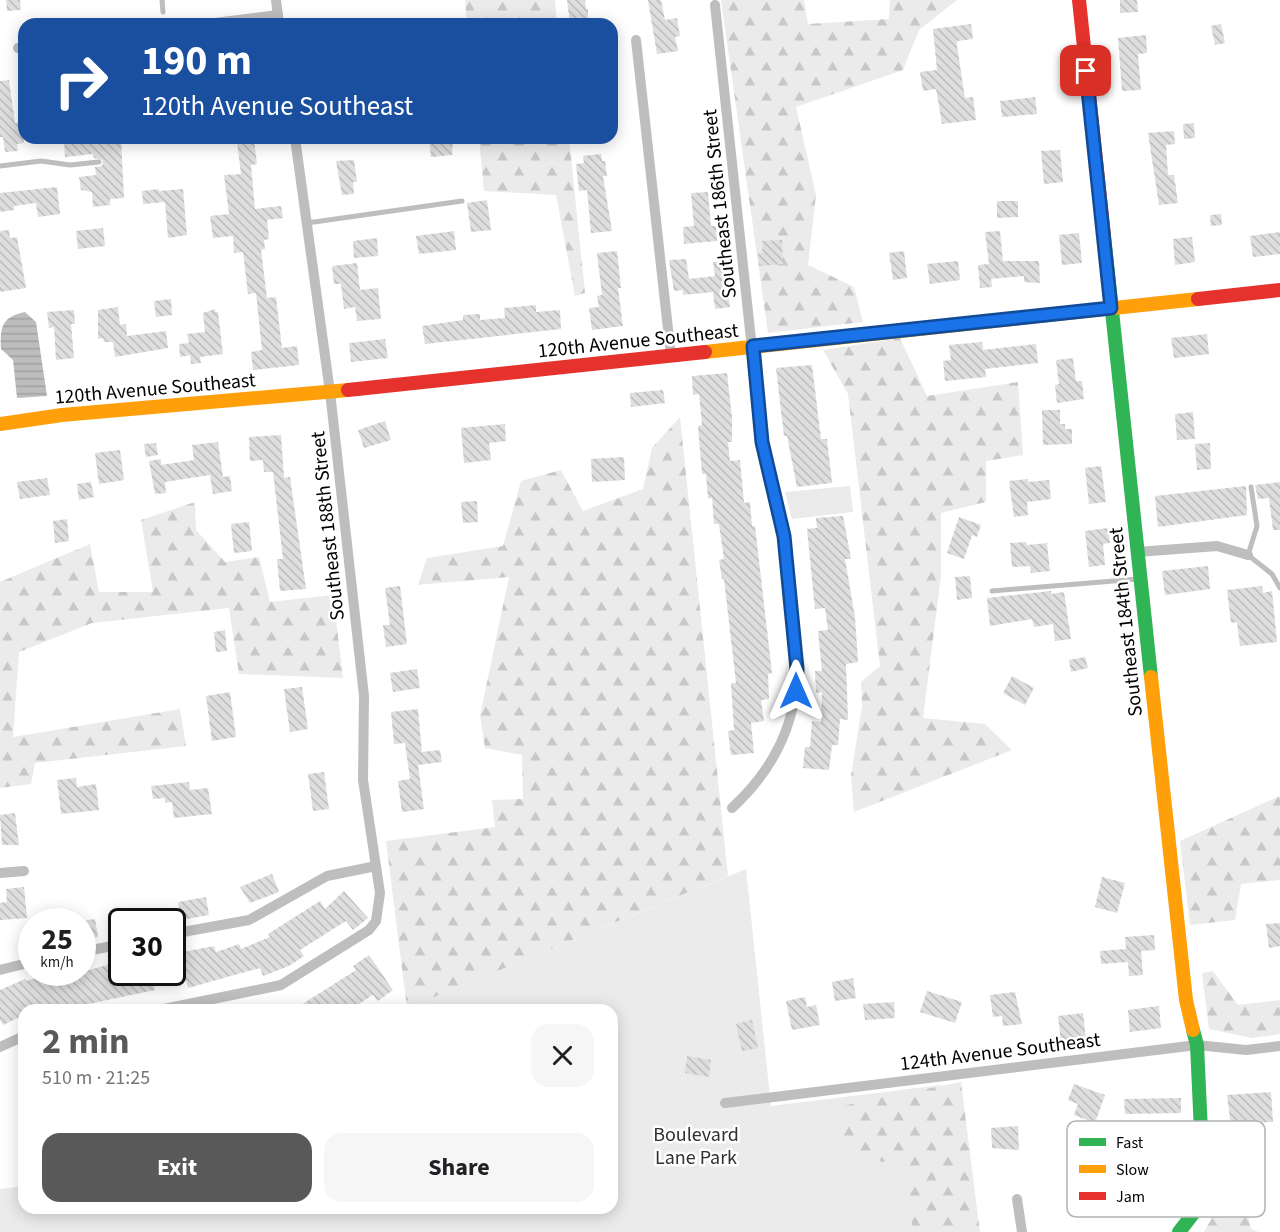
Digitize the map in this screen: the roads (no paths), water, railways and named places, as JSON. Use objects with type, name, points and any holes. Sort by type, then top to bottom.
[{"type":"street","points":[[276,0],[278,18]]},
{"type":"street","name":"Southeast 184th Street","points":[[1079,0],[1186,1000],[1197,1045],[1201,1121]]},
{"type":"street","name":"Southeast 186th Street","points":[[716,5],[762,442],[784,536],[797,669],[796,691],[785,737],[767,770],[732,808]]},
{"type":"street","points":[[636,40],[671,356]]},
{"type":"street","name":"Southeast 188th Street","points":[[188,1004],[281,985],[369,930],[379,910],[380,893],[363,780],[364,696],[330,392],[296,144]]},
{"type":"street","name":"120th Avenue Southeast","points":[[0,424],[62,415],[330,392],[1280,290]]},
{"type":"street","points":[[1137,552],[1217,546],[1248,555]]},
{"type":"street","points":[[186,931],[249,920],[327,876],[376,866]]},
{"type":"street","points":[[0,873],[24,871]]},
{"type":"street","points":[[0,970],[18,966]]},
{"type":"street","points":[[0,1047],[18,1039]]},
{"type":"street","name":"124th Avenue Southeast","points":[[725,1103],[1197,1045],[1246,1050],[1280,1046]]},
{"type":"street","points":[[1017,1199],[1022,1232]]},
{"type":"street","name":"Southeast 184th Street","points":[[1179,1232],[1191,1217]]},
{"type":"lane","points":[[162,0],[163,12]]},
{"type":"lane","points":[[0,166],[41,161],[70,165],[99,162]]},
{"type":"lane","points":[[306,223],[462,201]]},
{"type":"lane","points":[[1251,488],[1257,526],[1248,555],[1272,574],[1280,588]]},
{"type":"lane","points":[[992,591],[1140,579]]},
{"type":"park label","name":"Boulevard Lane Park","points":[[696,1146]]}]
